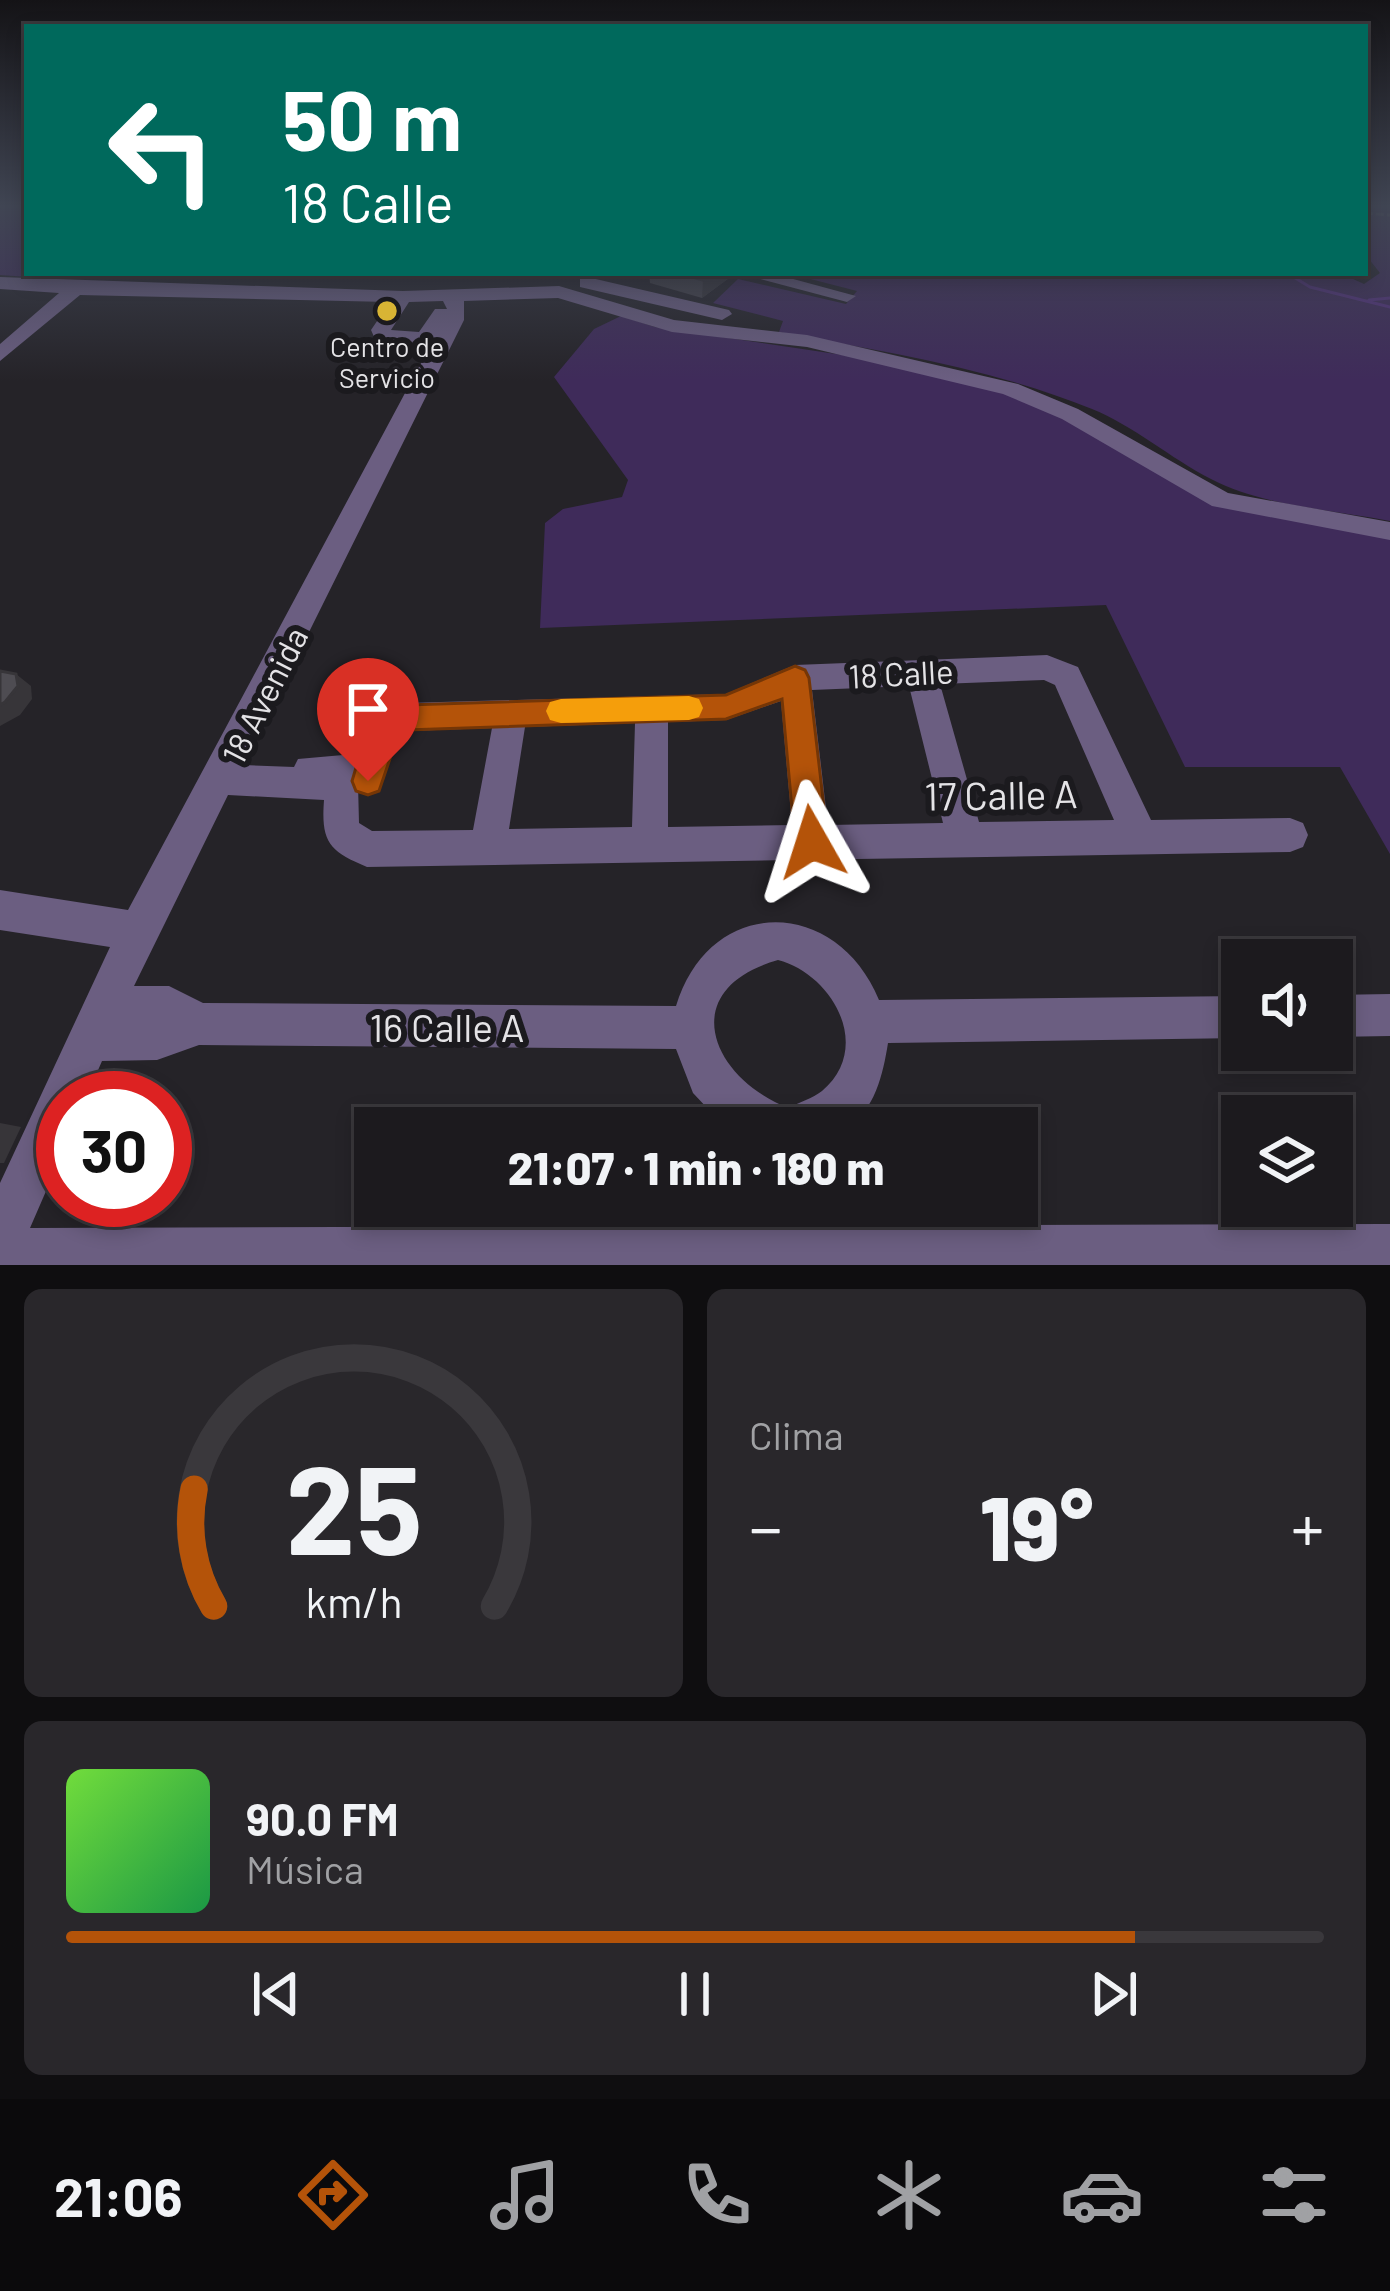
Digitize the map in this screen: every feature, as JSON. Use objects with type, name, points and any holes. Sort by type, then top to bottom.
[{"type":"street","points":[[35,308],[71,276]]},
{"type":"street","points":[[86,276],[117,284],[399,302],[452,290]]},
{"type":"street","points":[[259,294],[270,276]]},
{"type":"street","points":[[570,276],[629,282],[656,299],[776,324]]},
{"type":"street","points":[[760,276],[847,296]]},
{"type":"street","points":[[282,294],[295,281],[378,277],[452,290],[559,292],[672,326],[806,340],[1010,389],[1070,415],[1221,500],[1390,531]]},
{"type":"street","points":[[0,283],[57,288],[178,280]]},
{"type":"street","points":[[0,356],[57,288]]},
{"type":"street","points":[[399,302],[382,335],[425,338],[452,290]]},
{"type":"street","name":"18 Avenida","points":[[75,1071],[138,931],[225,771],[454,320],[458,305],[452,290]]},
{"type":"street","points":[[635,316],[656,299]]},
{"type":"street","name":"18 Calle","points":[[391,722],[511,712],[742,705],[795,678],[1059,669],[1067,676],[1140,837]]},
{"type":"street","points":[[921,672],[966,840]]},
{"type":"street","points":[[795,678],[812,842]]},
{"type":"street","points":[[650,845],[652,709]]},
{"type":"street","points":[[488,848],[511,712]]},
{"type":"street","points":[[225,771],[353,770],[374,730],[391,722]]},
{"type":"street","points":[[225,771],[344,790],[340,832],[354,844],[368,781],[391,722]]},
{"type":"street","name":"17 Calle A","points":[[354,844],[367,849],[488,848],[1290,835]]},
{"type":"street","points":[[0,910],[138,931]]},
{"type":"street","points":[[732,1107],[722,1100],[701,1066],[694,1028],[702,988],[724,959],[755,942],[790,941],[824,956],[838,970],[851,984],[866,1022],[866,1060],[852,1095],[840,1107]]},
{"type":"street","points":[[1353,1016],[1390,1015]]},
{"type":"street","points":[[866,1022],[1221,1017]]},
{"type":"street","name":"16 Calle A","points":[[97,1024],[157,1038],[199,1024],[694,1028]]},
{"type":"street","name":"18 Avenida","points":[[0,1238],[36,1158]]},
{"type":"street","points":[[0,1252],[145,1261],[1376,1255]]},
{"type":"shaded area","points":[[0,263],[24,263],[24,276],[46,276],[42,278],[0,275]]},
{"type":"shaded area","points":[[1372,263],[1390,263],[1390,521],[1299,506],[1231,488],[1107,416],[1015,382],[779,332],[783,321],[713,303],[738,279],[846,304],[857,291],[799,276],[1347,276],[1364,284],[1380,273]]},
{"type":"shaded area","points":[[621,316],[655,327],[910,365],[1017,392],[1189,485],[1390,537],[1390,854],[1340,767],[1185,767],[1106,605],[540,628],[545,523],[563,509],[622,497],[628,480],[554,377],[594,329]]},
{"type":"building","points":[[0,671],[16,674],[18,686],[0,705]]},
{"type":"waterway","points":[[1292,276],[1310,287],[1390,307]]},
{"type":"waterway","points":[[1369,300],[1390,298]]},
{"type":"slow traffic","points":[[561,711],[689,708]]},
{"type":"place","name":"Centro de Servicio","points":[[387,311]]},
{"type":"route","points":[[368,781],[383,734],[391,722],[406,717],[726,707],[742,705],[795,678],[812,842]]}]
